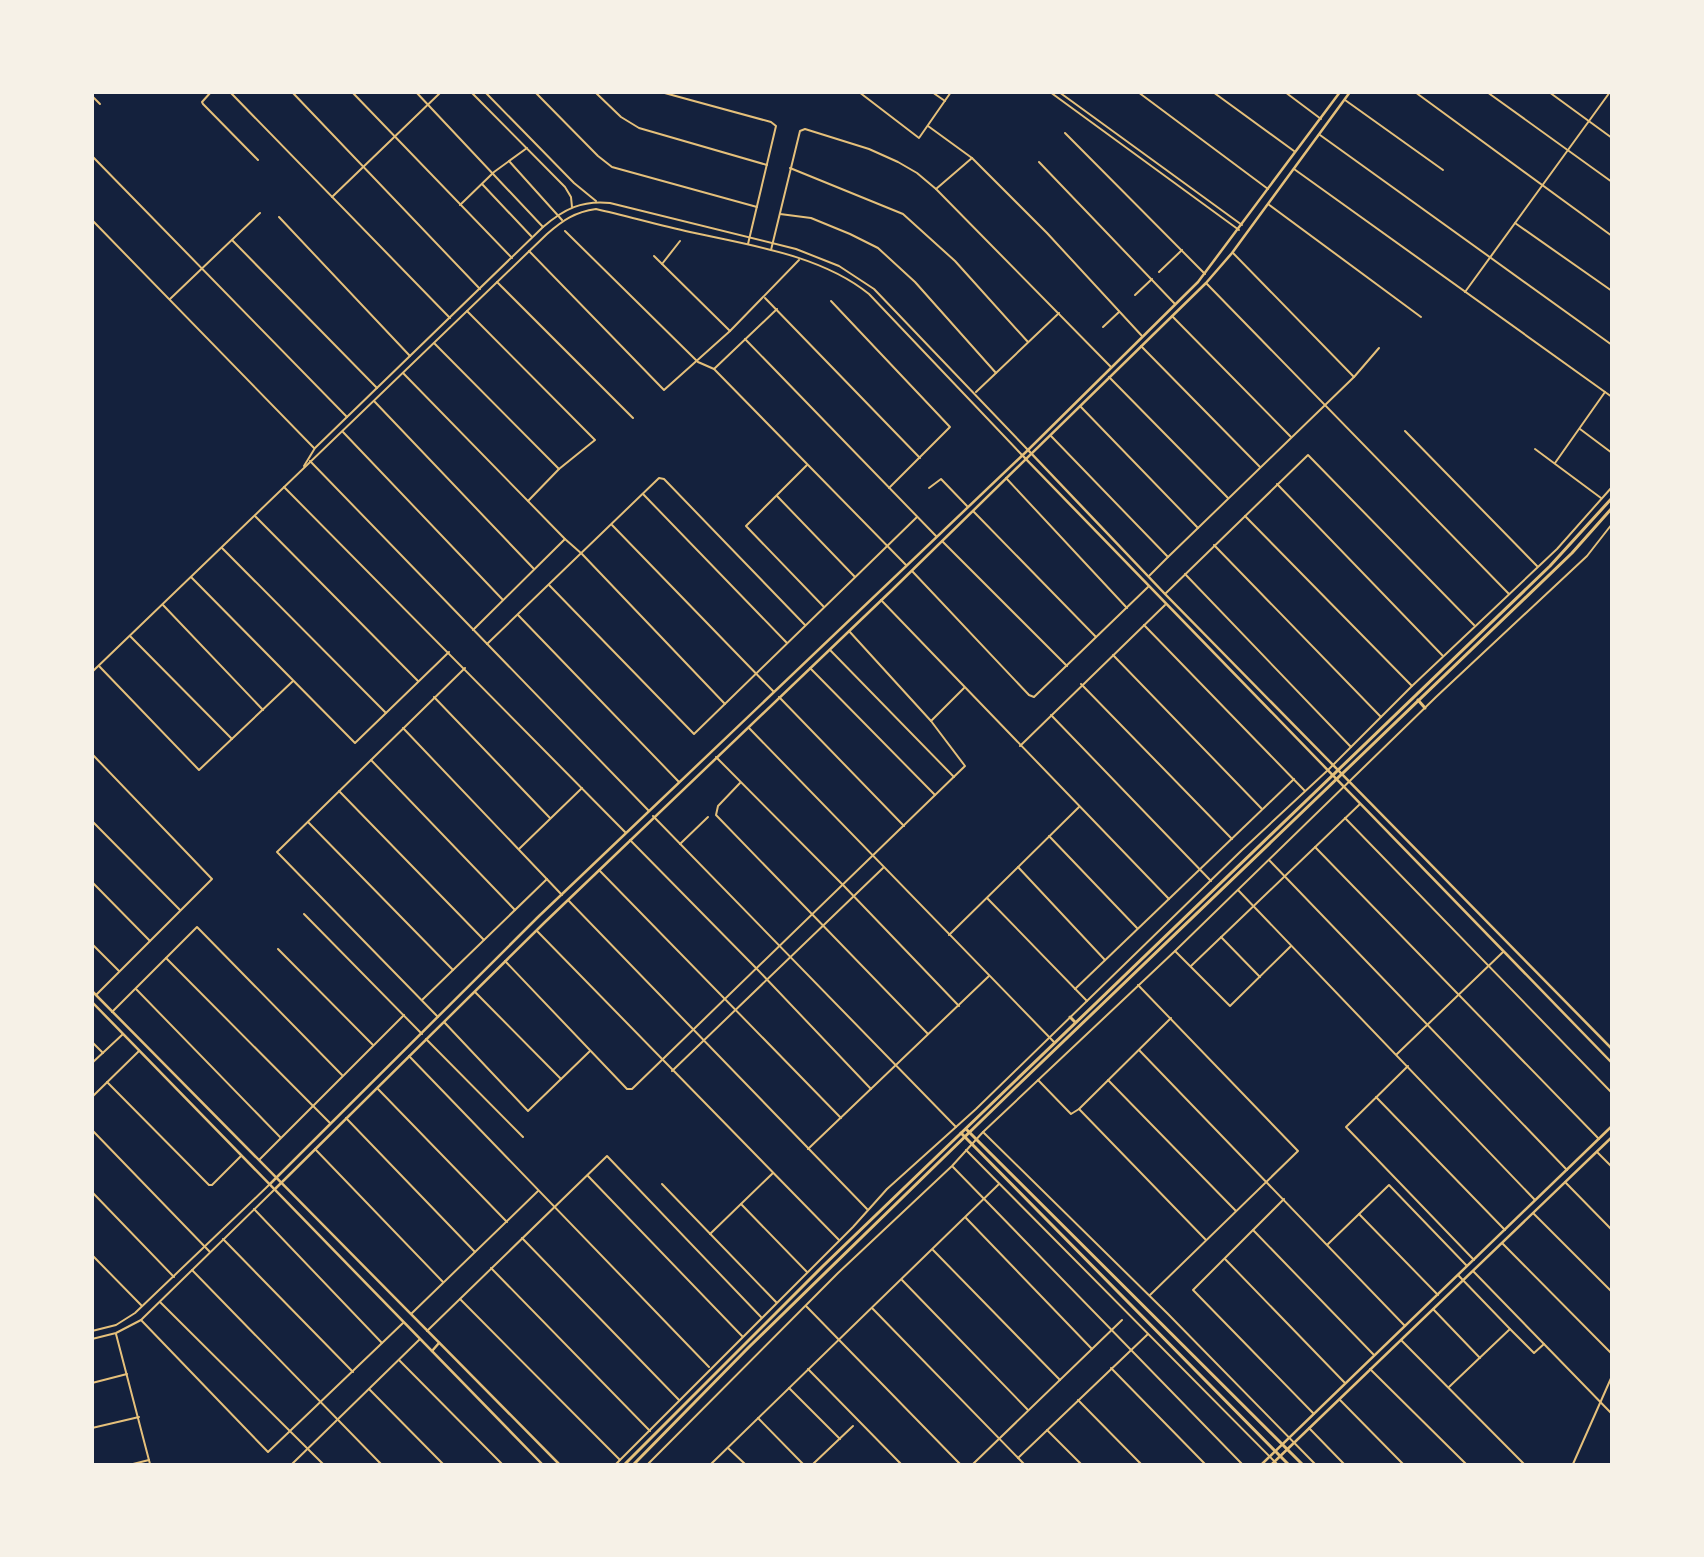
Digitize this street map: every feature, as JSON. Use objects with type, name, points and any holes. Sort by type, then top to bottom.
[{"type":"main road","points":[[625,1464],[744,1344],[1054,1042],[1569,547],[1612,498]]},
{"type":"main road","points":[[634,1464],[755,1341],[970,1132],[1576,549],[1612,508]]},
{"type":"main road","points":[[1418,700],[1425,708]]},
{"type":"main road","points":[[1070,1018],[1075,1022]]},
{"type":"main road","points":[[966,1129],[1302,1464]]},
{"type":"main road","points":[[961,1133],[1288,1464]]},
{"type":"street","points":[[211,92],[202,102],[203,104],[258,160]]},
{"type":"street","points":[[230,92],[450,318]]},
{"type":"street","points":[[292,92],[480,289]]},
{"type":"street","points":[[352,92],[512,258]]},
{"type":"street","points":[[416,92],[494,172],[543,227]]},
{"type":"street","points":[[332,197],[441,92]]},
{"type":"street","points":[[471,92],[565,187],[572,197],[572,207]]},
{"type":"street","points":[[485,92],[574,183],[596,201]]},
{"type":"street","points":[[535,92],[598,156],[612,167],[757,207]]},
{"type":"street","points":[[595,92],[621,117],[639,128],[767,165]]},
{"type":"street","points":[[661,92],[775,123],[776,126],[748,244]]},
{"type":"street","points":[[859,92],[919,138],[951,92]]},
{"type":"street","points":[[932,92],[945,101]]},
{"type":"street","points":[[1050,92],[1239,230]]},
{"type":"street","points":[[1059,92],[1242,225]]},
{"type":"street","points":[[1138,92],[1268,189]]},
{"type":"street","points":[[1213,92],[1295,152]]},
{"type":"street","points":[[1285,92],[1321,119]]},
{"type":"street","points":[[92,1331],[116,1324],[142,1306],[174,1276],[626,833],[967,506],[1028,450],[1210,269],[1340,92]]},
{"type":"street","points":[[92,1339],[116,1333],[141,1320],[536,930],[1052,436],[1109,377],[1215,274],[1350,92]]},
{"type":"street","points":[[1415,92],[1612,236]]},
{"type":"street","points":[[1488,92],[1612,182]]},
{"type":"street","points":[[1549,92],[1612,138]]},
{"type":"street","points":[[1465,292],[1610,92]]},
{"type":"street","points":[[92,96],[100,104]]},
{"type":"street","points":[[1345,100],[1443,170]]},
{"type":"street","points":[[928,126],[972,158],[1048,233],[1142,336]]},
{"type":"street","points":[[771,250],[800,131],[805,129],[869,149],[898,162],[936,189],[1111,367]]},
{"type":"street","points":[[1065,133],[1205,274]]},
{"type":"street","points":[[1320,134],[1612,345]]},
{"type":"street","points":[[460,205],[494,172],[526,148]]},
{"type":"street","points":[[92,156],[347,417]]},
{"type":"street","points":[[936,189],[972,158]]},
{"type":"street","points":[[509,161],[562,220]]},
{"type":"street","points":[[1039,162],[1175,304]]},
{"type":"street","points":[[790,168],[903,214],[955,261],[1028,342]]},
{"type":"street","points":[[1294,168],[1612,398]]},
{"type":"street","points":[[482,184],[532,238]]},
{"type":"street","points":[[310,460],[315,448],[543,227],[557,214],[572,207],[596,201],[610,202],[796,249],[839,266],[865,282],[975,393],[1165,594],[1612,1049]]},
{"type":"street","points":[[1268,204],[1421,317]]},
{"type":"street","points":[[92,672],[255,516],[310,460],[342,432],[562,220],[579,212],[596,209],[748,244],[771,250],[836,273],[869,294],[1172,612],[1612,1063]]},
{"type":"street","points":[[170,300],[260,213]]},
{"type":"street","points":[[780,214],[811,218],[878,248],[915,282],[996,373]]},
{"type":"street","points":[[279,217],[410,356]]},
{"type":"street","points":[[92,220],[315,448]]},
{"type":"street","points":[[1515,223],[1612,291]]},
{"type":"street","points":[[566,231],[698,362],[714,369],[906,565]]},
{"type":"street","points":[[232,240],[377,388]]},
{"type":"street","points":[[662,264],[680,241]]},
{"type":"street","points":[[1159,272],[1182,250]]},
{"type":"street","points":[[529,251],[662,389],[667,389],[698,362],[765,297],[799,260]]},
{"type":"street","points":[[1232,252],[1354,376]]},
{"type":"street","points":[[654,256],[730,331]]},
{"type":"street","points":[[1210,269],[1215,274]]},
{"type":"street","points":[[1135,295],[1152,279]]},
{"type":"street","points":[[497,282],[632,418]]},
{"type":"street","points":[[1206,283],[1509,594]]},
{"type":"street","points":[[765,297],[920,458]]},
{"type":"street","points":[[831,301],[950,427],[889,488]]},
{"type":"street","points":[[714,369],[777,309]]},
{"type":"street","points":[[467,311],[594,440],[559,469],[528,501]]},
{"type":"street","points":[[1102,327],[1120,312]]},
{"type":"street","points":[[975,393],[1059,313]]},
{"type":"street","points":[[1172,316],[1291,437]]},
{"type":"street","points":[[745,339],[936,536]]},
{"type":"street","points":[[434,343],[559,469]]},
{"type":"street","points":[[1141,346],[1260,467]]},
{"type":"street","points":[[1148,576],[1325,405],[1379,348]]},
{"type":"street","points":[[403,373],[564,539],[582,554],[724,704]]},
{"type":"street","points":[[1109,377],[1228,498]]},
{"type":"street","points":[[1555,463],[1605,392]]},
{"type":"street","points":[[374,401],[534,569]]},
{"type":"street","points":[[1080,406],[1198,528]]},
{"type":"street","points":[[1579,428],[1612,453]]},
{"type":"street","points":[[1405,431],[1537,566]]},
{"type":"street","points":[[342,432],[503,600]]},
{"type":"street","points":[[1052,436],[1168,557]]},
{"type":"street","points":[[1535,449],[1601,498]]},
{"type":"street","points":[[1165,594],[1306,456],[1310,456],[1475,626]]},
{"type":"street","points":[[310,460],[649,811]]},
{"type":"street","points":[[807,464],[746,526],[824,607]]},
{"type":"street","points":[[487,644],[659,478],[664,479],[806,625]]},
{"type":"street","points":[[1006,478],[1127,608]]},
{"type":"street","points":[[929,488],[941,480],[967,506]]},
{"type":"street","points":[[1277,484],[1443,656]]},
{"type":"street","points":[[284,487],[626,833]]},
{"type":"street","points":[[616,1464],[839,1240],[867,1209],[1050,1038],[1328,770],[1380,717],[1571,534],[1612,487]]},
{"type":"street","points":[[642,494],[787,643]]},
{"type":"street","points":[[776,495],[855,577]]},
{"type":"street","points":[[974,511],[1096,638]]},
{"type":"street","points":[[1245,515],[1412,686]]},
{"type":"street","points":[[255,516],[418,681]]},
{"type":"street","points":[[549,585],[694,734],[917,517]]},
{"type":"street","points":[[611,524],[774,692]]},
{"type":"street","points":[[648,1464],[806,1306],[952,1166],[983,1132],[1175,951],[1425,708],[1587,556],[1612,524]]},
{"type":"street","points":[[473,630],[564,539]]},
{"type":"street","points":[[942,541],[1067,666]]},
{"type":"street","points":[[1214,545],[1380,717]]},
{"type":"street","points":[[222,548],[386,713]]},
{"type":"street","points":[[912,571],[1029,695],[1034,697],[1148,587]]},
{"type":"street","points":[[1185,574],[1350,747]]},
{"type":"street","points":[[191,577],[355,743],[449,652]]},
{"type":"street","points":[[881,600],[1019,746],[1169,900]]},
{"type":"street","points":[[162,605],[263,710]]},
{"type":"street","points":[[1019,746],[1081,684],[1166,605]]},
{"type":"street","points":[[1172,612],[1178,607]]},
{"type":"street","points":[[518,614],[680,782]]},
{"type":"street","points":[[1144,625],[1305,791]]},
{"type":"street","points":[[505,961],[630,1090],[694,1030],[778,946],[965,766],[964,762],[931,721],[849,631]]},
{"type":"street","points":[[130,636],[232,739]]},
{"type":"street","points":[[830,649],[954,777]]},
{"type":"street","points":[[1113,654],[1262,809]]},
{"type":"street","points":[[99,666],[199,770],[293,681]]},
{"type":"street","points":[[438,1017],[277,852],[465,668]]},
{"type":"street","points":[[810,668],[935,796]]},
{"type":"street","points":[[1081,684],[1232,839]]},
{"type":"street","points":[[931,721],[964,688]]},
{"type":"street","points":[[780,697],[904,826]]},
{"type":"street","points":[[434,698],[550,818]]},
{"type":"street","points":[[750,715],[755,721]]},
{"type":"street","points":[[1051,715],[1211,881]]},
{"type":"street","points":[[748,727],[1054,1042]]},
{"type":"street","points":[[403,728],[562,895]]},
{"type":"street","points":[[92,754],[212,879],[96,994]]},
{"type":"street","points":[[716,757],[854,896],[959,1006]]},
{"type":"street","points":[[371,759],[515,910]]},
{"type":"street","points":[[1075,989],[1294,779]]},
{"type":"street","points":[[740,783],[718,806],[716,815],[928,1034]]},
{"type":"street","points":[[519,849],[582,788]]},
{"type":"street","points":[[339,790],[484,940]]},
{"type":"street","points":[[1190,966],[1360,804]]},
{"type":"street","points":[[949,935],[1079,807]]},
{"type":"street","points":[[654,816],[778,946],[956,1127]]},
{"type":"street","points":[[680,844],[708,817]]},
{"type":"street","points":[[1345,818],[1612,1093]]},
{"type":"street","points":[[92,821],[180,910]]},
{"type":"street","points":[[308,822],[453,970]]},
{"type":"street","points":[[1049,836],[1138,929]]},
{"type":"street","points":[[630,840],[768,980],[871,1089]]},
{"type":"street","points":[[1315,847],[1599,1139]]},
{"type":"street","points":[[1268,860],[1567,1170]]},
{"type":"street","points":[[672,1071],[884,867]]},
{"type":"street","points":[[1018,867],[1105,960]]},
{"type":"street","points":[[599,870],[841,1118]]},
{"type":"street","points":[[422,1000],[547,879]]},
{"type":"street","points":[[92,882],[150,941]]},
{"type":"street","points":[[1237,889],[1535,1200]]},
{"type":"street","points":[[986,898],[1087,1001]]},
{"type":"street","points":[[567,900],[867,1209]]},
{"type":"street","points":[[304,914],[422,1034]]},
{"type":"street","points":[[112,1012],[197,927],[342,1076]]},
{"type":"street","points":[[536,930],[839,1240]]},
{"type":"street","points":[[1221,937],[1260,977]]},
{"type":"street","points":[[92,944],[119,971]]},
{"type":"street","points":[[1175,951],[1230,1006],[1291,946]]},
{"type":"street","points":[[278,949],[373,1045]]},
{"type":"street","points":[[1397,1054],[1504,952]]},
{"type":"street","points":[[166,958],[330,1123]]},
{"type":"street","points":[[808,1149],[989,976]]},
{"type":"street","points":[[1138,984],[1297,1150],[1149,1296]]},
{"type":"street","points":[[136,989],[280,1137]]},
{"type":"street","points":[[92,991],[559,1464]]},
{"type":"street","points":[[475,991],[561,1079]]},
{"type":"street","points":[[92,1002],[542,1464]]},
{"type":"street","points":[[259,1160],[404,1015]]},
{"type":"street","points":[[1038,1080],[1071,1114],[1079,1109],[1171,1018]]},
{"type":"street","points":[[444,1022],[528,1111],[590,1050]]},
{"type":"street","points":[[92,1063],[123,1034]]},
{"type":"street","points":[[426,1039],[523,1137]]},
{"type":"street","points":[[92,1042],[103,1053]]},
{"type":"street","points":[[92,1097],[140,1050]]},
{"type":"street","points":[[1139,1050],[1405,1326]]},
{"type":"street","points":[[409,1056],[710,1368]]},
{"type":"street","points":[[1408,1066],[1346,1129],[1474,1260]]},
{"type":"street","points":[[1108,1080],[1236,1211]]},
{"type":"street","points":[[106,1082],[209,1185],[241,1156]]},
{"type":"street","points":[[377,1088],[507,1222]]},
{"type":"street","points":[[1376,1097],[1505,1230]]},
{"type":"street","points":[[1079,1109],[1206,1240]]},
{"type":"street","points":[[346,1118],[475,1252]]},
{"type":"street","points":[[1262,1464],[1612,1126]]},
{"type":"street","points":[[92,1130],[210,1252]]},
{"type":"street","points":[[983,1132],[1315,1464]]},
{"type":"street","points":[[966,1150],[1270,1457],[1274,1464],[1308,1428],[1612,1137]]},
{"type":"street","points":[[315,1149],[444,1282]]},
{"type":"street","points":[[1597,1152],[1612,1167]]},
{"type":"street","points":[[427,1331],[607,1156],[761,1317]]},
{"type":"street","points":[[952,1166],[1242,1464]]},
{"type":"street","points":[[710,1234],[773,1173]]},
{"type":"street","points":[[587,1175],[742,1336]]},
{"type":"street","points":[[1565,1182],[1612,1230]]},
{"type":"street","points":[[662,1184],[776,1302]]},
{"type":"street","points":[[710,1464],[986,1199],[998,1184]]},
{"type":"street","points":[[1328,1244],[1389,1185],[1468,1266]]},
{"type":"street","points":[[410,1314],[538,1191]]},
{"type":"street","points":[[92,1192],[174,1276]]},
{"type":"street","points":[[1284,1199],[1193,1290],[1314,1414]]},
{"type":"street","points":[[741,1204],[807,1272]]},
{"type":"street","points":[[254,1209],[382,1343]]},
{"type":"street","points":[[1533,1213],[1612,1292]]},
{"type":"street","points":[[1359,1214],[1438,1295]]},
{"type":"street","points":[[966,1218],[1092,1349]]},
{"type":"street","points":[[1253,1230],[1374,1355]]},
{"type":"street","points":[[522,1238],[679,1400]]},
{"type":"street","points":[[223,1239],[352,1372]]},
{"type":"street","points":[[1502,1243],[1612,1354]]},
{"type":"street","points":[[933,1250],[1060,1380]]},
{"type":"street","points":[[92,1255],[142,1306]]},
{"type":"street","points":[[1224,1258],[1345,1383]]},
{"type":"street","points":[[491,1268],[650,1431]]},
{"type":"street","points":[[192,1270],[382,1464]]},
{"type":"street","points":[[1472,1271],[1612,1414]]},
{"type":"street","points":[[1458,1276],[1534,1353],[1544,1344]]},
{"type":"street","points":[[902,1280],[1028,1410]]},
{"type":"street","points":[[460,1300],[620,1460]]},
{"type":"street","points":[[160,1302],[323,1464]]},
{"type":"street","points":[[806,1306],[960,1464]]},
{"type":"street","points":[[872,1308],[1024,1464]]},
{"type":"street","points":[[1433,1308],[1480,1358]]},
{"type":"street","points":[[141,1320],[266,1451],[270,1451],[404,1322]]},
{"type":"street","points":[[973,1464],[1122,1320]]},
{"type":"street","points":[[1449,1387],[1510,1329]]},
{"type":"street","points":[[116,1333],[150,1464]]},
{"type":"street","points":[[1018,1458],[1148,1334]]},
{"type":"street","points":[[292,1464],[420,1339]]},
{"type":"street","points":[[1401,1340],[1524,1464]]},
{"type":"street","points":[[432,1351],[440,1344]]},
{"type":"street","points":[[399,1360],[502,1464]]},
{"type":"street","points":[[1111,1368],[1205,1464]]},
{"type":"street","points":[[808,1369],[900,1464]]},
{"type":"street","points":[[1370,1369],[1466,1464]]},
{"type":"street","points":[[92,1383],[127,1374]]},
{"type":"street","points":[[1573,1464],[1612,1376]]},
{"type":"street","points":[[789,1388],[840,1439]]},
{"type":"street","points":[[369,1389],[443,1464]]},
{"type":"street","points":[[1078,1400],[1142,1464]]},
{"type":"street","points":[[1339,1400],[1403,1464]]},
{"type":"street","points":[[92,1428],[138,1417]]},
{"type":"street","points":[[758,1418],[803,1464]]},
{"type":"street","points":[[813,1464],[853,1426]]},
{"type":"street","points":[[1308,1428],[1344,1464]]},
{"type":"street","points":[[1047,1430],[1081,1464]]},
{"type":"street","points":[[728,1448],[745,1464]]},
{"type":"street","points":[[133,1464],[150,1460]]}]
